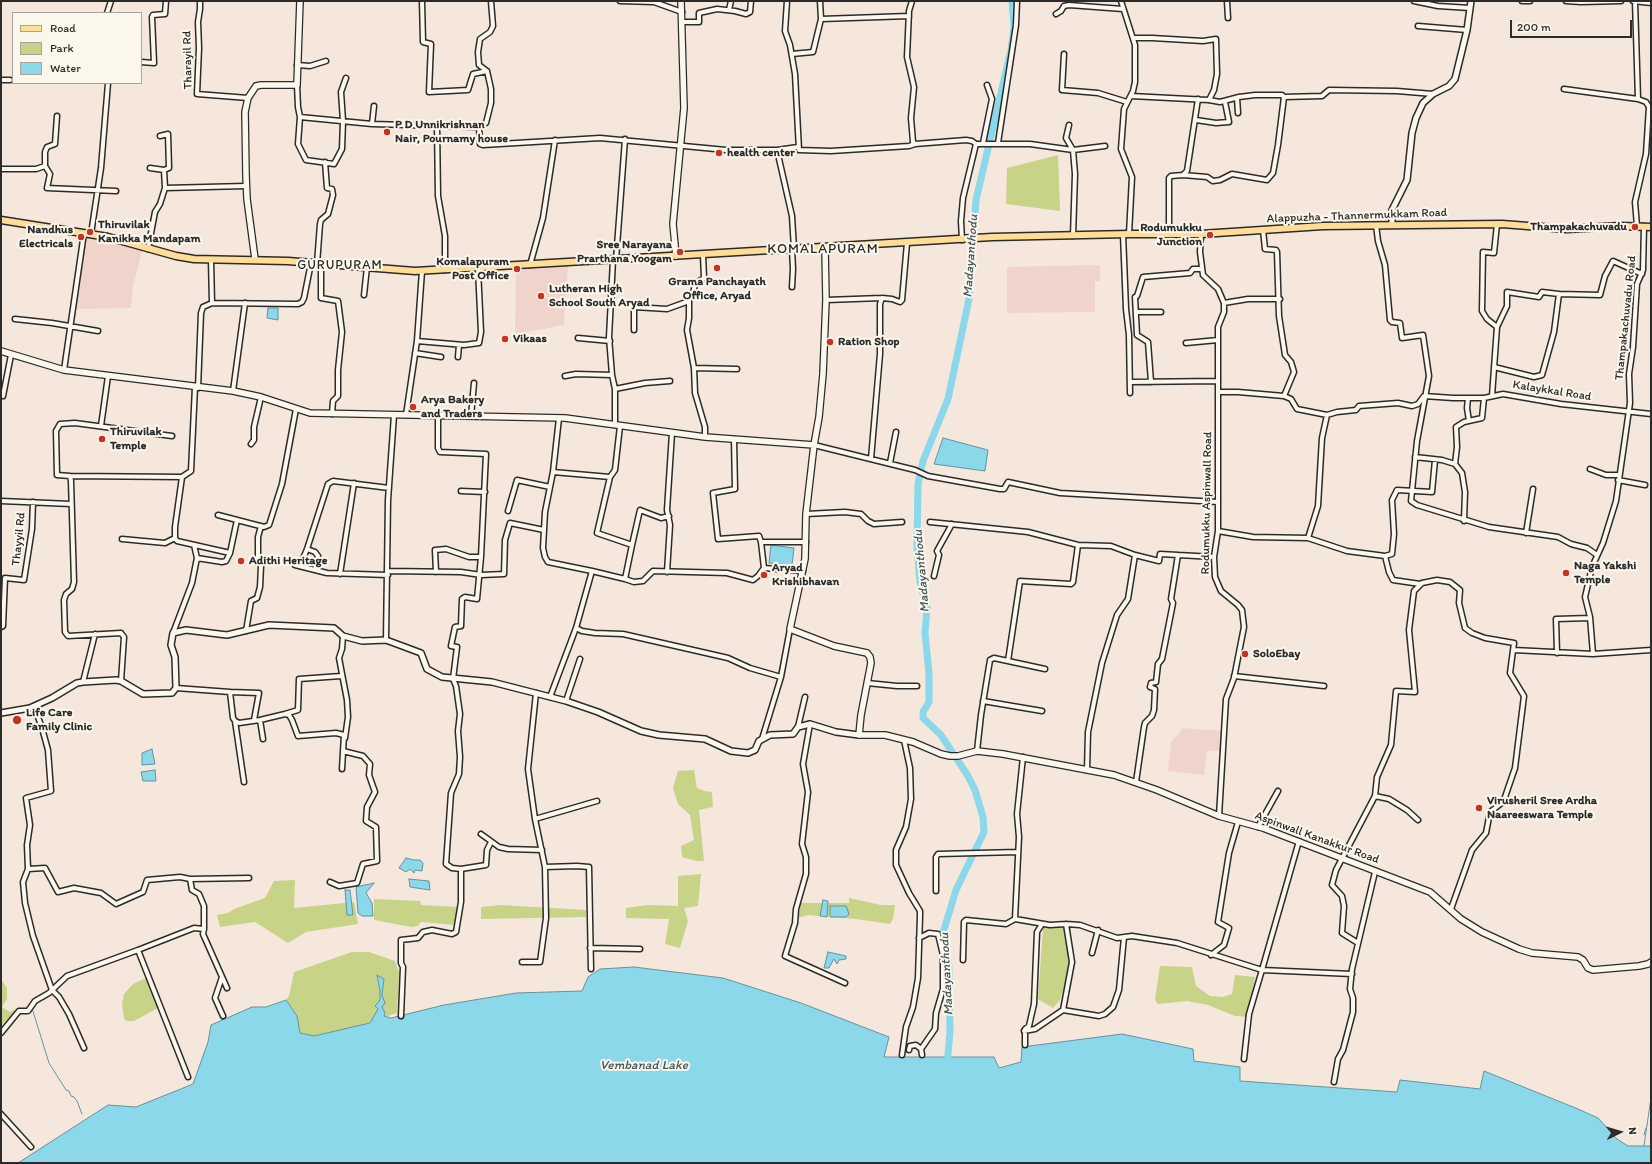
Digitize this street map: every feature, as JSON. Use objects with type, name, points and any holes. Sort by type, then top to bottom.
[{"type":"main road","points":[[255,259],[246,186],[245,128],[248,98],[253,90],[262,85],[297,85],[300,1]]},
{"type":"main road","points":[[676,256],[673,224],[679,144],[684,108],[681,1]]},
{"type":"main road","points":[[1,220],[91,234],[176,256],[211,260],[255,259],[422,271],[478,269],[793,249],[964,240]]},
{"type":"main road","name":"Alappuzha - Thannermukkam Road","points":[[964,240],[992,237],[1201,234],[1302,226],[1497,224],[1566,229],[1637,226],[1651,227]]},
{"type":"main road","points":[[825,248],[826,300],[820,417],[814,445],[806,514],[806,542],[803,572],[790,630],[834,646],[867,653],[870,657],[871,663],[861,716],[860,735]]},
{"type":"main road","points":[[1,352],[64,370],[233,391],[261,396],[296,409],[310,412],[332,414],[559,418],[705,437],[814,445]]},
{"type":"main road","name":"Aspinwall Kanakkur Road","points":[[860,735],[885,735],[950,756],[958,756],[977,751],[1023,757],[1114,775],[1136,782],[1219,816],[1299,841],[1375,872],[1430,892],[1461,919],[1482,932],[1519,949],[1532,953],[1578,957],[1583,960],[1588,968],[1593,970],[1639,966],[1651,962]]},
{"type":"street","points":[[107,12],[111,1]]},
{"type":"street","points":[[142,62],[154,63],[152,18],[153,15],[165,14],[166,1]]},
{"type":"street","name":"Tharayil Rd","points":[[200,1],[198,22],[199,48],[197,94],[248,98]]},
{"type":"street","points":[[422,1],[423,42],[431,44],[429,92],[468,90],[473,74],[486,71]]},
{"type":"street","points":[[300,117],[372,124],[479,127],[486,123],[491,103],[491,89],[486,71],[479,65],[478,52],[480,39],[490,32],[494,26],[491,1]]},
{"type":"street","points":[[620,1],[654,2],[682,12]]},
{"type":"street","points":[[729,10],[731,1]]},
{"type":"street","points":[[682,22],[699,22],[699,13],[717,9],[746,14],[750,12],[751,1]]},
{"type":"street","points":[[786,1],[785,31],[792,54],[799,134],[798,147]]},
{"type":"street","points":[[792,54],[813,52],[821,19],[820,1]]},
{"type":"street","points":[[912,1],[909,16],[907,57],[914,80],[911,139],[915,144]]},
{"type":"street","points":[[998,143],[1016,25],[1016,1]]},
{"type":"street","points":[[1121,1],[1133,38],[1135,82],[1131,96],[1124,110],[1121,149],[1132,177],[1126,234],[1126,309],[1129,335],[1130,393]]},
{"type":"street","points":[[1227,1],[1228,18]]},
{"type":"street","points":[[1414,1],[1438,6],[1470,8]]},
{"type":"street","points":[[1392,225],[1392,210],[1407,180],[1412,133],[1416,118],[1423,103],[1433,94],[1449,86],[1455,79],[1467,30],[1471,1]]},
{"type":"street","points":[[1522,1],[1530,1]]},
{"type":"street","points":[[1566,1],[1621,1]]},
{"type":"street","points":[[1638,99],[1634,1],[1651,3]]},
{"type":"street","points":[[1056,14],[1061,11],[1064,3],[1123,8]]},
{"type":"street","points":[[821,19],[909,16]]},
{"type":"street","points":[[1418,26],[1467,30]]},
{"type":"street","points":[[1133,38],[1203,41],[1216,39],[1217,74],[1214,90],[1209,100]]},
{"type":"street","points":[[1064,54],[1062,90],[1098,93],[1127,102]]},
{"type":"street","points":[[297,65],[310,66],[326,61]]},
{"type":"street","points":[[297,85],[298,111],[300,117],[298,144],[306,160],[334,164],[342,149],[343,121],[341,92],[346,78]]},
{"type":"street","points":[[1,80],[10,80]]},
{"type":"street","points":[[91,234],[101,168],[108,84]]},
{"type":"street","points":[[985,143],[992,100],[987,85]]},
{"type":"street","points":[[1564,89],[1638,99],[1646,102],[1649,107],[1645,163],[1636,191],[1637,226]]},
{"type":"street","points":[[1131,96],[1198,99],[1225,102],[1237,98],[1282,95],[1284,97],[1322,96],[1329,90],[1396,91],[1433,94]]},
{"type":"street","points":[[1169,234],[1169,178],[1171,176],[1207,177],[1213,181],[1220,180],[1232,174],[1267,180],[1273,173],[1284,97]]},
{"type":"street","points":[[1237,98],[1238,113]]},
{"type":"street","points":[[1183,176],[1188,171],[1198,99]]},
{"type":"street","points":[[1196,120],[1216,123],[1229,122],[1225,102]]},
{"type":"street","points":[[372,124],[374,106]]},
{"type":"street","points":[[57,116],[57,138],[55,144],[47,147],[45,152],[45,166],[50,174],[47,188],[116,191]]},
{"type":"street","points":[[1069,125],[1066,138],[1073,150],[1075,174],[1073,236]]},
{"type":"street","points":[[437,126],[438,196],[445,236],[445,270]]},
{"type":"street","points":[[479,127],[480,144],[483,145],[555,140],[626,140],[679,144],[726,150],[777,150],[798,147],[799,150],[831,151],[909,146],[915,144],[966,140],[972,141],[976,144],[998,143],[1073,150],[1105,146]]},
{"type":"street","points":[[150,168],[164,170],[169,168],[168,134],[160,136]]},
{"type":"street","points":[[530,265],[542,218],[555,140]]},
{"type":"street","points":[[626,140],[614,260],[610,341],[617,426],[615,470],[610,477],[597,533],[632,545]]},
{"type":"street","points":[[964,240],[961,221],[963,198],[976,144]]},
{"type":"street","points":[[777,150],[792,216],[792,287]]},
{"type":"street","points":[[325,162],[327,188],[332,189],[333,195],[328,214],[321,220],[320,224],[317,264],[321,298],[338,300],[342,332],[338,370],[338,396],[333,400],[332,414]]},
{"type":"street","points":[[1645,163],[1651,165]]},
{"type":"street","points":[[1,169],[36,169],[45,166]]},
{"type":"street","points":[[148,248],[155,212],[160,204],[165,188],[164,170]]},
{"type":"street","points":[[165,188],[246,186]]},
{"type":"street","points":[[1496,327],[1487,319],[1482,311],[1483,252],[1494,253],[1497,224]]},
{"type":"street","points":[[1376,225],[1379,247],[1385,265],[1390,320],[1392,322],[1400,323],[1402,338],[1423,335],[1428,376],[1411,491],[1411,501],[1413,504],[1464,521],[1489,527],[1558,537],[1571,544],[1587,548],[1597,555]]},
{"type":"street","name":"Thampakachuvadu Road","points":[[1593,654],[1590,618],[1586,597],[1592,567],[1603,544],[1613,515],[1619,478],[1629,411],[1629,374],[1633,347],[1637,284],[1642,274],[1644,226]]},
{"type":"street","points":[[1263,230],[1265,249],[1276,250],[1277,252],[1280,299],[1279,316],[1285,355],[1291,362],[1294,372],[1284,396]]},
{"type":"street","points":[[64,370],[84,233]]},
{"type":"street","points":[[1201,234],[1200,252],[1203,275],[1218,289],[1224,303],[1248,299],[1280,299]]},
{"type":"street","points":[[826,300],[882,298],[900,302],[902,300],[907,243]]},
{"type":"street","points":[[703,255],[704,278],[695,284],[689,301],[687,330],[694,368],[695,393],[705,427],[705,437]]},
{"type":"street","points":[[211,260],[212,303]]},
{"type":"street","points":[[1492,396],[1496,327],[1507,306],[1506,292],[1539,297],[1542,292],[1600,295],[1605,276],[1613,261],[1642,274]]},
{"type":"street","points":[[172,436],[75,423],[60,424],[56,431],[56,475],[182,477],[191,471],[201,313],[203,307],[212,303],[298,304],[302,302],[317,264]]},
{"type":"street","points":[[364,295],[367,267]]},
{"type":"street","points":[[416,341],[459,345],[479,343],[481,332],[478,269]]},
{"type":"street","points":[[1151,382],[1148,342],[1137,335],[1134,297],[1137,296],[1143,278],[1190,273],[1193,269],[1202,269]]},
{"type":"street","points":[[406,415],[415,353],[422,271]]},
{"type":"street","points":[[1494,367],[1534,377],[1542,375],[1554,332],[1559,294]]},
{"type":"street","points":[[871,459],[880,354],[880,304],[882,298]]},
{"type":"street","points":[[634,330],[634,307],[667,308],[689,301]]},
{"type":"street","points":[[233,391],[246,303]]},
{"type":"street","name":"Rodumukku Aspinwall Road","points":[[1219,816],[1226,699],[1234,676],[1244,627],[1243,615],[1238,605],[1220,591],[1216,583],[1214,557],[1218,531],[1218,327],[1224,312],[1224,303]]},
{"type":"street","points":[[1136,312],[1161,312]]},
{"type":"street","points":[[15,320],[70,326],[98,331]]},
{"type":"street","points":[[578,338],[610,341]]},
{"type":"street","points":[[1186,343],[1218,340]]},
{"type":"street","points":[[458,357],[459,345]]},
{"type":"street","points":[[415,353],[441,357]]},
{"type":"street","points":[[3,396],[11,355]]},
{"type":"street","points":[[694,368],[737,369]]},
{"type":"street","points":[[565,376],[576,374],[612,374]]},
{"type":"street","points":[[101,426],[108,376]]},
{"type":"street","points":[[615,389],[645,383],[670,381]]},
{"type":"street","points":[[1130,382],[1218,381]]},
{"type":"street","points":[[471,416],[474,383]]},
{"type":"street","points":[[1218,392],[1238,392],[1284,396],[1291,399],[1297,409],[1327,415],[1356,410],[1359,406],[1398,403],[1412,406],[1418,404],[1424,396]]},
{"type":"street","name":"Kalaykkal Road","points":[[1424,396],[1484,398],[1503,394],[1561,404],[1651,414]]},
{"type":"street","points":[[251,444],[254,440],[254,427],[261,396]]},
{"type":"street","points":[[1468,398],[1467,408],[1470,421]]},
{"type":"street","points":[[1455,464],[1458,447],[1456,427],[1464,422],[1482,418],[1484,398]]},
{"type":"street","points":[[218,515],[261,526],[269,525],[276,503],[296,409]]},
{"type":"street","points":[[386,640],[389,488],[394,415]]},
{"type":"street","points":[[438,415],[438,448],[440,452],[486,454],[481,557],[478,575],[477,599],[465,597],[462,599],[461,626],[455,627],[451,646],[457,647],[453,679],[456,686],[460,714],[458,731],[460,757],[459,774],[451,793],[446,864],[452,868],[461,869],[486,865],[487,850],[491,842]]},
{"type":"street","points":[[1308,538],[1318,506],[1322,438],[1327,415]]},
{"type":"street","points":[[559,418],[553,472],[544,530],[544,557],[548,562],[592,571],[634,582],[643,581],[653,571],[727,574],[753,580],[764,568],[759,536],[718,539],[712,493],[736,489],[734,439]]},
{"type":"street","points":[[890,463],[896,432]]},
{"type":"street","points":[[667,572],[670,525],[667,510],[672,433]]},
{"type":"street","points":[[814,445],[916,470],[928,476],[1000,489],[1004,489],[1008,482],[1060,494],[1218,502]]},
{"type":"street","points":[[1415,457],[1442,460],[1455,464],[1462,473],[1465,492],[1464,521]]},
{"type":"street","points":[[1218,531],[1253,536],[1308,538],[1348,551],[1385,556],[1392,554],[1394,534],[1392,500],[1397,490],[1432,492],[1435,460]]},
{"type":"street","points":[[1590,469],[1606,475],[1645,485]]},
{"type":"street","points":[[553,472],[610,477]]},
{"type":"street","points":[[70,476],[74,582],[72,590],[66,594],[64,600],[65,632],[68,636],[118,632],[124,636],[121,681]]},
{"type":"street","points":[[175,538],[175,527],[182,477]]},
{"type":"street","points":[[508,510],[518,480],[550,487]]},
{"type":"street","points":[[389,488],[333,481],[328,484],[307,549],[297,565],[315,570],[340,574],[436,572],[461,572],[478,575],[504,574],[505,540],[510,523],[544,530]]},
{"type":"street","points":[[340,574],[354,483]]},
{"type":"street","points":[[1526,533],[1533,489]]},
{"type":"street","points":[[461,491],[485,492]]},
{"type":"street","points":[[1,501],[71,504]]},
{"type":"street","name":"Thayyil Rd","points":[[1,627],[3,626],[5,578],[24,580],[32,529],[33,502]]},
{"type":"street","points":[[625,579],[640,510],[661,518],[669,516]]},
{"type":"street","points":[[806,514],[845,512],[861,514],[868,521],[874,524],[902,522]]},
{"type":"street","points":[[197,558],[223,562],[228,559],[237,520]]},
{"type":"street","points":[[930,522],[1028,532],[1078,546],[1104,545],[1159,561],[1160,554],[1214,557]]},
{"type":"street","points":[[934,576],[939,555],[937,550],[952,524]]},
{"type":"street","points":[[246,632],[251,601],[257,598],[260,587],[261,566],[258,558],[258,537],[261,526]]},
{"type":"street","points":[[122,539],[165,543],[175,538]]},
{"type":"street","points":[[175,538],[177,541],[230,553]]},
{"type":"street","points":[[761,542],[806,542]]},
{"type":"street","points":[[1,713],[19,711],[34,706],[52,698],[77,683],[83,682],[121,681],[143,694],[172,693],[176,688],[175,657],[171,645],[173,633],[192,584],[197,558],[194,545]]},
{"type":"street","points":[[1008,661],[1020,581],[1071,584],[1073,582],[1078,546]]},
{"type":"street","points":[[307,549],[315,552],[318,556],[315,570]]},
{"type":"street","points":[[436,572],[435,550],[446,549],[469,557],[481,557]]},
{"type":"street","points":[[1087,770],[1088,732],[1102,663],[1117,615],[1128,598],[1136,555]]},
{"type":"street","points":[[1136,782],[1145,723],[1152,716],[1154,710],[1155,689],[1150,687],[1151,683],[1156,682],[1158,664],[1162,659],[1173,603],[1171,599],[1178,555]]},
{"type":"street","points":[[1385,556],[1389,572],[1393,580],[1420,584],[1437,580],[1450,582],[1457,586],[1460,590],[1459,603],[1465,628],[1472,633],[1485,638],[1512,642],[1515,645],[1510,673],[1524,696],[1515,768],[1503,802],[1490,812],[1486,833],[1472,850],[1451,909]]},
{"type":"street","points":[[764,568],[803,572]]},
{"type":"street","points":[[550,697],[576,628],[592,571]]},
{"type":"street","points":[[1358,943],[1342,934],[1342,896],[1332,885],[1336,870],[1376,796],[1377,777],[1391,745],[1396,691],[1415,692],[1409,630],[1414,591],[1420,584]]},
{"type":"street","points":[[1557,653],[1556,619],[1590,618]]},
{"type":"street","points":[[173,633],[186,630],[227,635],[246,632],[269,625],[334,628],[343,636],[362,641],[386,640],[421,653],[426,669],[442,677],[492,682],[566,701],[598,712],[641,731],[659,735],[704,739],[731,751],[748,753],[755,750],[762,739],[781,677],[790,630]]},
{"type":"street","points":[[576,628],[582,631],[595,633],[623,634],[728,658],[750,668],[781,677]]},
{"type":"street","points":[[83,682],[95,634]]},
{"type":"street","points":[[342,769],[348,711],[339,658],[342,649],[343,636]]},
{"type":"street","points":[[1514,650],[1593,654],[1651,650]]},
{"type":"street","points":[[977,751],[990,660],[994,658],[1045,669]]},
{"type":"street","points":[[566,701],[580,659]]},
{"type":"street","points":[[235,721],[239,723],[260,720],[298,710],[299,679],[341,676]]},
{"type":"street","points":[[1234,676],[1324,686]]},
{"type":"street","points":[[867,683],[917,686]]},
{"type":"street","points":[[176,688],[259,693],[254,720]]},
{"type":"street","points":[[230,692],[244,782]]},
{"type":"street","points":[[522,962],[540,962],[546,918],[545,867],[535,819],[528,769],[536,693]]},
{"type":"street","points":[[762,739],[770,735],[793,734],[801,720],[800,716],[805,697]]},
{"type":"street","points":[[983,701],[1042,711]]},
{"type":"street","points":[[34,706],[48,750],[50,791],[26,798],[30,825],[27,845],[28,869],[23,882],[25,903],[33,936],[52,990],[59,997],[70,1014],[84,1048]]},
{"type":"street","points":[[285,714],[289,715],[292,720],[298,736],[336,733],[344,735],[344,739]]},
{"type":"street","points":[[260,720],[263,739]]},
{"type":"street","points":[[801,720],[807,724],[836,732],[860,735]]},
{"type":"street","points":[[798,727],[807,724]]},
{"type":"street","points":[[807,724],[803,764],[808,792],[802,844],[806,857],[806,874],[796,909],[795,923],[785,956],[845,983]]},
{"type":"street","points":[[902,1055],[906,1027],[913,1007],[918,978],[920,911],[903,882],[895,859],[896,850],[906,827],[911,799],[910,768],[904,740]]},
{"type":"street","points":[[330,882],[339,886],[357,883],[363,864],[377,861],[376,827],[366,821],[367,807],[375,792],[369,775],[370,764],[363,756],[343,751]]},
{"type":"street","points":[[1015,919],[1018,852],[1017,814],[1023,757]]},
{"type":"street","points":[[1258,827],[1278,791]]},
{"type":"street","points":[[1376,796],[1389,799],[1407,810],[1418,820]]},
{"type":"street","points":[[535,819],[597,801]]},
{"type":"street","points":[[1211,955],[1224,945],[1228,928],[1218,922],[1229,853],[1238,822]]},
{"type":"street","points":[[481,834],[491,842],[508,850],[542,850]]},
{"type":"street","points":[[1244,1059],[1249,1014],[1299,841]]},
{"type":"street","points":[[936,891],[936,857],[938,854],[1018,852]]},
{"type":"street","points":[[545,867],[589,867],[591,969]]},
{"type":"street","points":[[28,869],[45,868],[58,892],[74,888],[101,892],[116,904],[143,892],[147,880],[180,876],[190,879],[249,878]]},
{"type":"street","points":[[401,1016],[404,967],[401,963],[401,940],[418,938],[423,932],[427,931],[445,934],[452,934],[456,932],[461,902],[461,869]]},
{"type":"street","points":[[1334,1082],[1338,1059],[1343,1050],[1353,1012],[1353,998],[1350,989],[1352,974],[1375,872]]},
{"type":"street","points":[[190,879],[192,890],[199,894],[204,906],[203,934],[227,988]]},
{"type":"street","points":[[962,960],[964,922],[966,920],[1006,924],[1015,919],[1058,926],[1066,924],[1098,930],[1117,938],[1132,936],[1177,943],[1262,970],[1352,974]]},
{"type":"street","points":[[1025,1045],[1024,1031],[1029,1026],[1034,1004],[1037,932],[1042,924]]},
{"type":"street","points":[[1063,1010],[1072,962],[1066,924]]},
{"type":"street","points":[[1,1033],[19,1011],[28,1011],[35,1001],[52,990],[67,976],[194,928],[204,929]]},
{"type":"street","points":[[1092,953],[1098,930]]},
{"type":"street","points":[[919,938],[929,933],[938,934],[943,955],[943,989],[936,1013],[935,1029],[921,1049]]},
{"type":"street","points":[[1024,1031],[1035,1028],[1063,1010],[1099,1016],[1105,1014],[1113,1007],[1119,990],[1124,937]]},
{"type":"street","points":[[590,948],[640,949]]},
{"type":"street","points":[[138,950],[183,1068],[188,1077]]},
{"type":"street","points":[[222,978],[216,998],[223,1016]]},
{"type":"street","points":[[909,1050],[910,1046],[916,1045],[921,1049],[922,1055]]},
{"type":"street","points":[[1,1114],[31,1147]]},
{"type":"shaded area","points":[[85,235],[143,247],[133,287],[131,308],[76,309]]},
{"type":"shaded area","name":"Lutheran High School South Aryad","points":[[568,265],[564,325],[515,334],[516,268]]},
{"type":"shaded area","points":[[1100,265],[1100,281],[1095,281],[1095,312],[1007,313],[1007,267]]},
{"type":"shaded area","points":[[1183,728],[1221,731],[1220,751],[1207,751],[1204,775],[1168,771],[1171,742]]},
{"type":"green space","points":[[1058,155],[1060,211],[1006,204],[1007,168]]},
{"type":"green space","points":[[694,770],[697,788],[712,792],[713,807],[699,810],[704,861],[696,861],[682,857],[681,846],[694,840],[690,815],[678,804],[673,788],[678,771]]},
{"type":"green space","points":[[701,874],[698,906],[684,908],[688,921],[680,948],[665,944],[669,919],[626,918],[626,908],[647,905],[678,906],[678,876]]},
{"type":"green space","points":[[295,880],[294,908],[354,902],[358,924],[306,932],[288,943],[255,922],[220,927],[217,915],[228,913],[234,909],[265,898],[274,881]]},
{"type":"green space","points":[[849,898],[881,905],[895,905],[893,919],[890,924],[856,919],[808,915],[798,918],[801,903],[849,903]]},
{"type":"green space","points":[[374,899],[420,901],[421,905],[458,907],[455,925],[421,922],[418,926],[411,927],[374,920]]},
{"type":"green space","points":[[501,905],[586,910],[586,917],[481,919],[481,907]]},
{"type":"green space","points":[[1071,927],[1070,968],[1060,1000],[1053,1008],[1038,999],[1043,928]]},
{"type":"green space","points":[[352,952],[369,952],[395,961],[399,972],[397,1013],[353,1028],[314,1036],[300,1033],[297,1016],[286,1000],[289,996],[294,972]]},
{"type":"green space","points":[[1160,966],[1192,967],[1196,986],[1210,996],[1223,997],[1232,994],[1235,975],[1255,977],[1249,1017],[1235,1016],[1208,1005],[1187,1001],[1158,1004],[1155,1000]]},
{"type":"green space","points":[[148,977],[158,1008],[134,1021],[127,1021],[124,1019],[122,1003],[124,994],[133,984]]},
{"type":"green space","points":[[1,979],[7,988],[7,999],[2,1007],[10,1012],[14,1010],[15,1012],[1,1026]]},
{"type":"water","points":[[268,308],[278,308],[278,320],[267,318]]},
{"type":"water","points":[[943,438],[988,450],[985,471],[934,464]]},
{"type":"water","points":[[771,545],[794,548],[792,565],[769,563]]},
{"type":"water","points":[[152,749],[155,764],[142,765],[142,753]]},
{"type":"water","points":[[155,770],[156,781],[143,781],[141,772]]},
{"type":"water","points":[[406,858],[420,860],[423,863],[422,871],[415,870],[414,873],[410,869],[406,872],[399,868]]},
{"type":"water","points":[[409,879],[429,881],[430,890],[410,887]]},
{"type":"water","points":[[374,883],[366,893],[372,903],[373,916],[362,916],[358,913],[356,887]]},
{"type":"water","points":[[345,890],[350,890],[353,915],[347,915]]},
{"type":"water","points":[[823,900],[828,901],[827,917],[820,916]]},
{"type":"water","points":[[830,906],[846,906],[849,914],[846,917],[830,917]]},
{"type":"water","points":[[828,952],[846,956],[846,959],[839,960],[837,964],[834,959],[829,968],[824,968]]},
{"type":"water","name":"Vembanad Lake","points":[[634,967],[723,978],[801,1003],[889,1037],[884,1057],[994,1057],[999,1068],[1021,1062],[1022,1047],[1122,1034],[1193,1049],[1194,1061],[1240,1067],[1240,1081],[1397,1092],[1400,1080],[1480,1089],[1484,1071],[1598,1118],[1617,1139],[1628,1146],[1651,1146],[1651,1163],[18,1163],[108,1105],[136,1107],[193,1084],[208,1042],[211,1025],[252,1007],[266,1007],[286,1000],[297,1016],[300,1033],[314,1036],[370,1023],[378,1009],[375,1006],[380,1000],[377,975],[384,979],[382,995],[385,1003],[382,1007],[385,1013],[384,1016],[391,1018],[444,1005],[516,993],[582,991],[588,977],[600,969]]},
{"type":"waterway","name":"Madayanthodu","points":[[947,1066],[950,1032],[949,966],[943,933],[956,890],[984,832],[983,817],[975,790],[968,776],[941,735],[923,718],[923,712],[929,702],[929,674],[925,633],[927,608],[920,582],[917,546],[918,484],[923,461],[948,399],[969,299],[976,200],[1011,50],[1014,28],[1012,1]]},
{"type":"waterway","points":[[32,1008],[49,1063],[66,1090],[69,1091],[71,1096],[77,1101],[82,1114]]},
{"type":"waterway","points":[[1647,1125],[1651,1098]]},
{"type":"waterway","points":[[1644,1146],[1647,1125]]},
{"type":"waterway","points":[[1644,1135],[1646,1128]]},
{"type":"place","name":"P D Unnikrishnan Nair, Pournamy house","points":[[387,132]]},
{"type":"place","name":"health center","points":[[719,153]]},
{"type":"place","name":"Thampakachuvadu","points":[[1635,227]]},
{"type":"place","name":"Thiruvilak Kanikka Mandapam","points":[[90,232]]},
{"type":"place","name":"Rodumukku Junction","points":[[1210,235]]},
{"type":"place","name":"Nandhus Electricals","points":[[81,237]]},
{"type":"place","name":"Sree Narayana Prarthana Yoogam","points":[[680,252]]},
{"type":"place","name":"Grama Panchayath Office, Aryad","points":[[717,268]]},
{"type":"place","name":"Komalapuram Post Office","points":[[517,269]]},
{"type":"place","name":"Lutheran High School South Aryad","points":[[541,296]]},
{"type":"place","name":"Vikaas","points":[[505,339]]},
{"type":"place","name":"Ration Shop","points":[[830,342]]},
{"type":"place","name":"Arya Bakery and Traders","points":[[413,407]]},
{"type":"place","name":"Thiruvilak Temple","points":[[102,439]]},
{"type":"place","name":"Adithi Heritage","points":[[241,561]]},
{"type":"place","name":"Naga Yakshi Temple","points":[[1566,573]]},
{"type":"place","name":"Aryad Krishibhavan","points":[[764,575]]},
{"type":"place","name":"SoloEbay","points":[[1245,654]]},
{"type":"place","name":"Life Care Family Clinic","points":[[17,720]]},
{"type":"place","name":"Virusheril Sree Ardha Naareeswara Temple","points":[[1479,808]]},
{"type":"district","name":"KOMALAPURAM","points":[[823,249]]},
{"type":"district","name":"GURUPURAM","points":[[340,266]]}]
